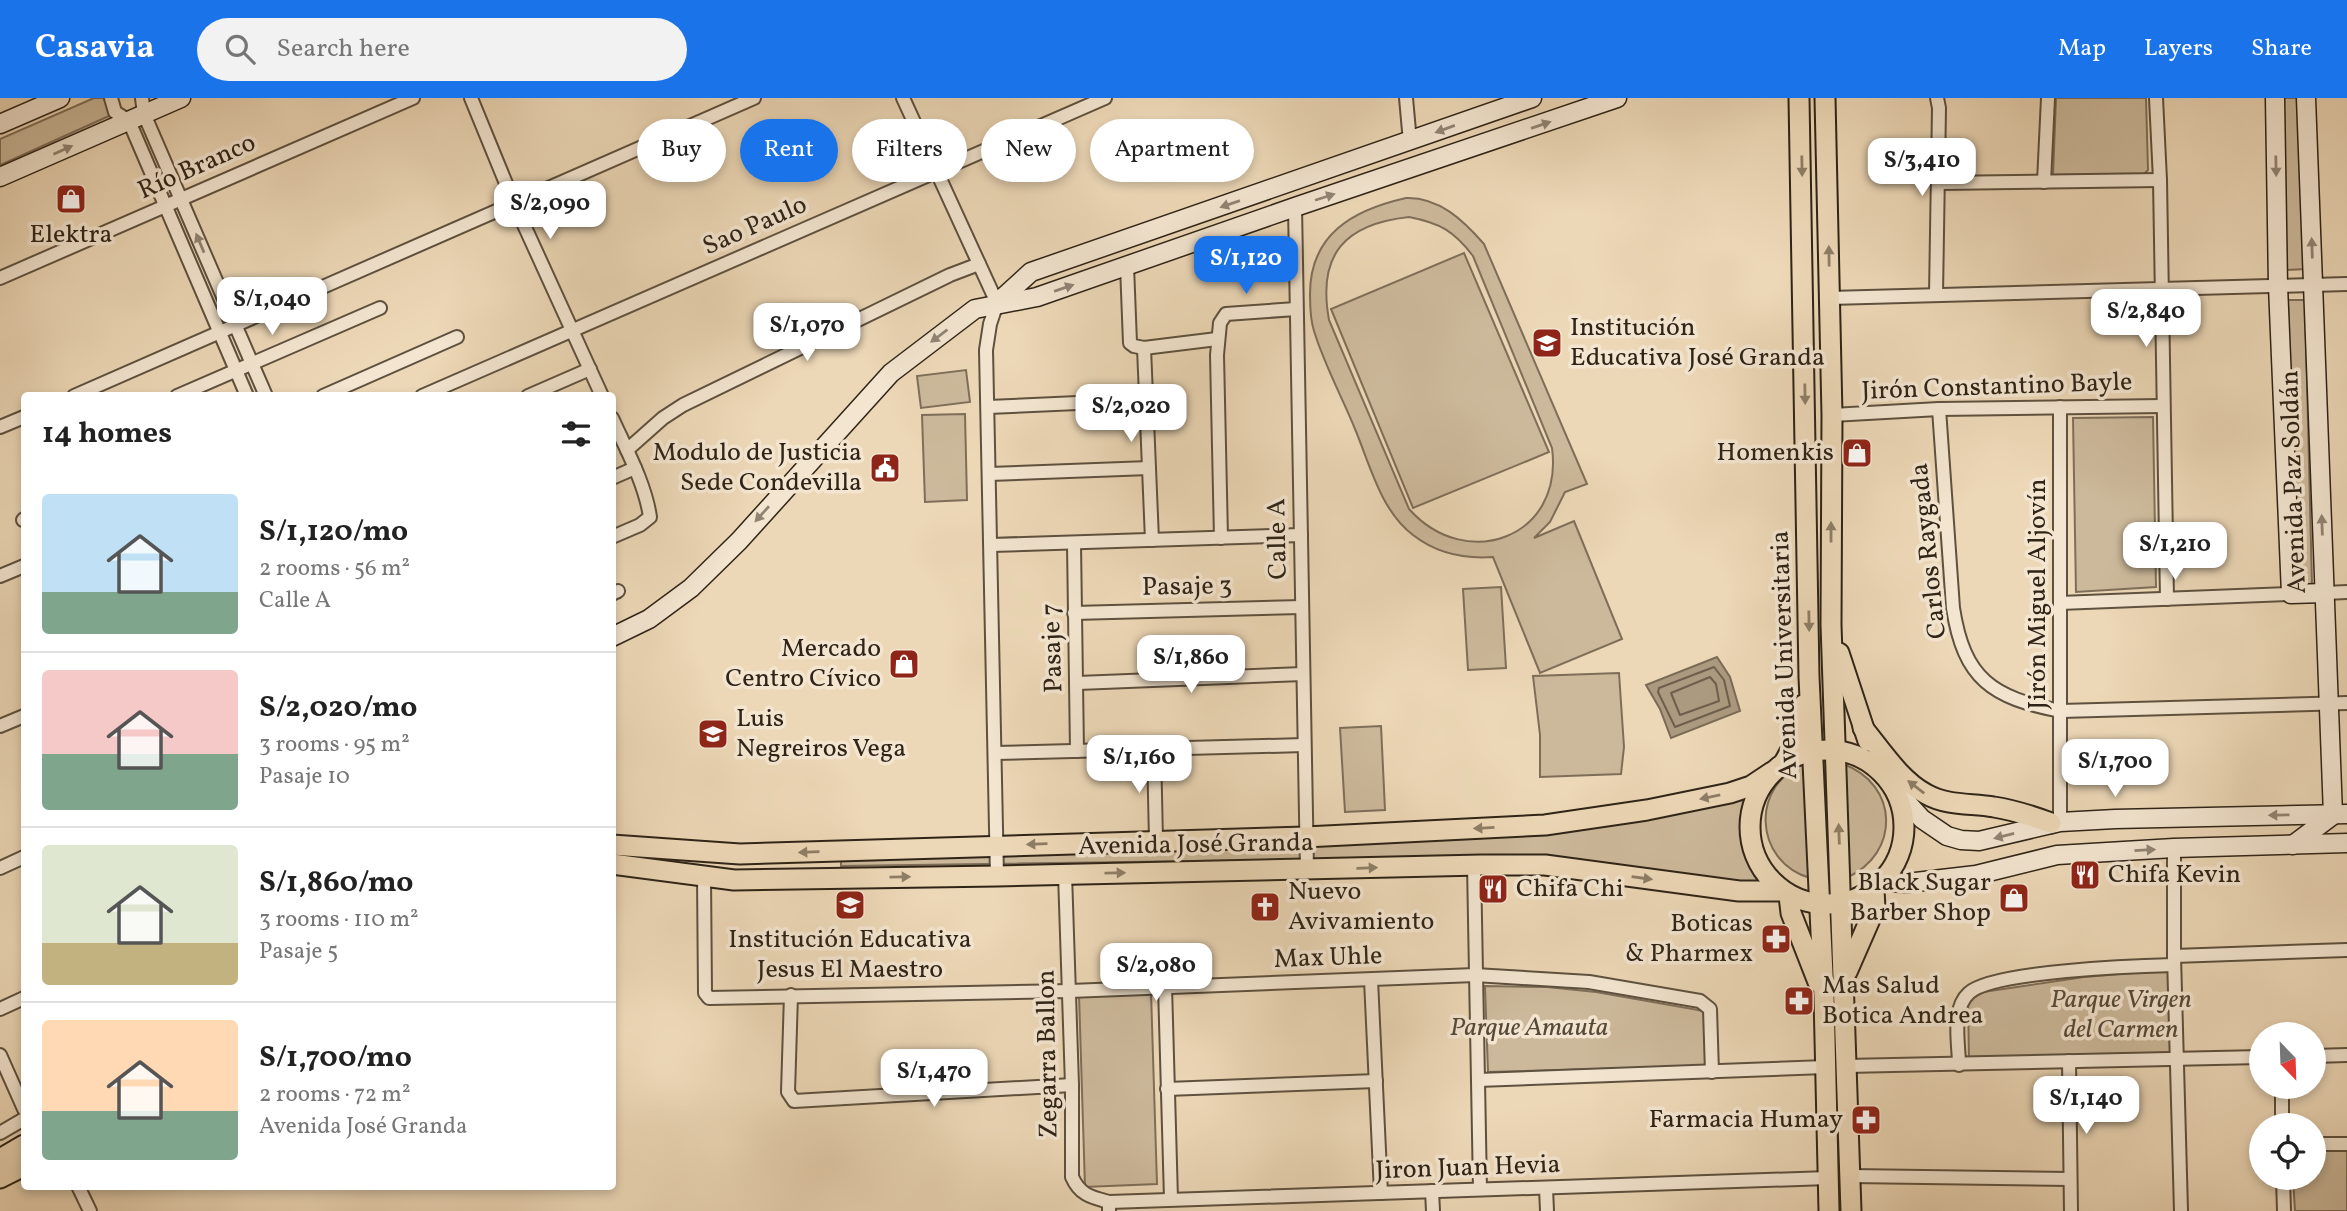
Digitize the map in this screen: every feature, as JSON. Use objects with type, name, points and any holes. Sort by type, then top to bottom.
[{"type":"main road","points":[[0,124],[60,98]]},
{"type":"main road","points":[[0,177],[138,111],[181,98]]},
{"type":"main road","points":[[998,303],[1031,272],[1532,98]]},
{"type":"main road","points":[[616,635],[649,619],[691,588],[738,541],[891,373],[975,309],[1037,298],[1617,98]]},
{"type":"main road","name":"Avenida Universitaria","points":[[1799,98],[1809,677],[1824,996],[1829,1211]]},
{"type":"main road","name":"Avenida Universitaria","points":[[1825,98],[1832,415],[1831,625],[1851,1211]]},
{"type":"main road","name":"Avenida Paz Soldán","points":[[2275,98],[2278,286],[2291,594]]},
{"type":"main road","name":"Avenida Paz Soldán","points":[[2306,98],[2325,593],[2338,704],[2340,815]]},
{"type":"main road","points":[[2291,594],[2325,593]]},
{"type":"main road","points":[[1831,625],[1863,728],[1898,801],[1901,818],[1898,852],[1879,886],[1875,908],[1844,979]]},
{"type":"main road","points":[[1809,677],[1797,734],[1778,766],[1761,786],[1755,802],[1751,835],[1760,863],[1784,894],[1824,996]]},
{"type":"main road","points":[[1863,728],[1902,775],[1928,796],[1950,804],[1992,806],[2025,813],[2055,823]]},
{"type":"main road","points":[[1812,749],[1836,749],[1868,760],[1922,818],[1947,836],[1961,840],[1999,838],[2055,823],[2115,819],[2340,815]]},
{"type":"main road","name":"Avenida José Granda","points":[[616,845],[740,854],[1305,837],[1545,825],[1647,810],[1730,793],[1751,786],[1778,766],[1812,749]]},
{"type":"main road","points":[[2293,845],[2340,815]]},
{"type":"main road","points":[[1820,905],[1841,903],[1879,886],[1976,875],[2057,855],[2174,848],[2347,844]]},
{"type":"main road","name":"Avenida José Granda","points":[[616,865],[734,880],[1545,865],[1739,891],[1784,894],[1804,903],[1820,905]]},
{"type":"main road","points":[[0,1158],[21,1147]]},
{"type":"main road","points":[[0,1178],[21,1168]]},
{"type":"street","points":[[111,98],[116,112],[138,111]]},
{"type":"street","name":"Río Branco","points":[[0,278],[413,98]]},
{"type":"street","points":[[471,98],[514,203],[600,392]]},
{"type":"street","points":[[83,392],[754,98]]},
{"type":"street","points":[[904,98],[913,119]]},
{"type":"street","name":"Sao Paulo","points":[[967,158],[1105,98]]},
{"type":"street","points":[[1406,98],[1410,142]]},
{"type":"street","points":[[1936,295],[1937,98]]},
{"type":"street","points":[[2044,182],[2048,98]]},
{"type":"street","points":[[2156,98],[2160,180],[2167,599]]},
{"type":"street","points":[[138,111],[181,199],[264,392]]},
{"type":"street","points":[[138,111],[167,205],[245,392]]},
{"type":"street","points":[[1938,183],[2160,180]]},
{"type":"street","name":"Sao Paulo","points":[[431,392],[913,182]]},
{"type":"street","points":[[941,182],[998,303],[990,324],[986,351],[989,474],[986,513],[991,545],[997,876]]},
{"type":"street","name":"Calle A","points":[[1295,207],[1307,870]]},
{"type":"street","points":[[627,450],[663,418],[683,405],[950,275],[979,264]]},
{"type":"street","points":[[1127,266],[1130,343],[1144,348],[1217,339]]},
{"type":"street","points":[[1829,298],[2347,284]]},
{"type":"street","points":[[186,392],[380,308]]},
{"type":"street","points":[[1222,538],[1217,339],[1220,323],[1226,314],[1296,309]]},
{"type":"street","points":[[332,392],[457,337]]},
{"type":"street","points":[[1144,348],[1152,540]]},
{"type":"street","points":[[537,392],[590,369]]},
{"type":"street","points":[[988,407],[1145,400]]},
{"type":"street","name":"Jirón Constantino Bayle","points":[[1832,415],[1939,409],[2164,406]]},
{"type":"street","name":"Jirón Miguel Aljovín","points":[[2055,823],[2061,711],[2060,407]]},
{"type":"street","name":"Carlos Raygada","points":[[1939,409],[1957,635],[1967,660],[1982,678],[2002,693],[2031,706],[2061,711],[2338,704]]},
{"type":"street","points":[[0,428],[21,418]]},
{"type":"street","points":[[616,425],[635,468],[650,517],[640,525],[616,535]]},
{"type":"street","points":[[616,476],[635,468]]},
{"type":"street","points":[[989,474],[1149,468]]},
{"type":"street","points":[[991,545],[1300,535]]},
{"type":"street","name":"Pasaje 7","points":[[1074,544],[1077,751]]},
{"type":"street","points":[[0,576],[21,567]]},
{"type":"street","points":[[2325,593],[2347,592]]},
{"type":"street","points":[[2060,603],[2291,594]]},
{"type":"street","name":"Pasaje 3","points":[[1074,613],[1301,607]]},
{"type":"street","points":[[1078,682],[1303,674]]},
{"type":"street","points":[[0,726],[21,717]]},
{"type":"street","points":[[995,753],[1304,745]]},
{"type":"street","points":[[1154,750],[1156,840]]},
{"type":"street","points":[[2174,848],[2174,961],[2181,1211]]},
{"type":"street","points":[[0,868],[21,859]]},
{"type":"street","points":[[1474,865],[1480,1189]]},
{"type":"street","name":"Zegarra Ballon","points":[[1065,874],[1070,991],[1072,1177],[1077,1188],[1085,1195],[1109,1206]]},
{"type":"street","name":"Max Uhle","points":[[704,877],[705,993],[709,998],[1070,991],[1475,975],[1589,982],[1700,1001],[1710,1009],[1712,1072]]},
{"type":"street","points":[[1959,1065],[1958,1010],[1969,992],[1996,982],[2075,970],[2347,950]]},
{"type":"street","points":[[1371,979],[1381,1193]]},
{"type":"street","points":[[1165,986],[1171,1199]]},
{"type":"street","points":[[791,995],[788,1092],[794,1101],[1072,1085]]},
{"type":"street","points":[[0,1009],[21,999]]},
{"type":"street","points":[[0,1055],[21,1102]]},
{"type":"street","points":[[2326,1056],[2347,1055]]},
{"type":"street","points":[[1846,1066],[2249,1057]]},
{"type":"street","points":[[2069,1061],[2071,1211]]},
{"type":"street","points":[[1478,1080],[1825,1067]]},
{"type":"street","points":[[1167,1089],[1376,1081]]},
{"type":"street","points":[[0,1133],[21,1121]]},
{"type":"street","points":[[2326,1144],[2347,1144]]},
{"type":"street","points":[[1850,1176],[2070,1180]]},
{"type":"street","name":"Jiron Juan Hevia","points":[[1109,1206],[1171,1199],[1828,1178]]},
{"type":"street","points":[[1546,1188],[1547,1211]]},
{"type":"street","points":[[80,1190],[90,1211]]},
{"type":"street","points":[[2283,1190],[2284,1211]]},
{"type":"street","points":[[1432,1191],[1433,1211]]},
{"type":"green space","points":[[94,98],[105,100],[109,116],[0,165],[0,139]]},
{"type":"green space","points":[[2056,98],[2146,98],[2148,170],[2144,174],[2053,175]]},
{"type":"green space","points":[[2282,98],[2299,98],[2306,269],[2287,270]]},
{"type":"green space","points":[[1406,198],[1429,201],[1459,219],[1484,244],[1587,484],[1565,492],[1550,522],[1534,538],[1574,521],[1622,639],[1540,673],[1493,557],[1461,556],[1431,546],[1402,525],[1385,500],[1318,343],[1312,322],[1310,294],[1312,273],[1326,240],[1352,218]],"holes":[[[1409,217],[1445,229],[1473,256],[1552,448],[1552,479],[1543,504],[1527,524],[1506,536],[1482,542],[1457,539],[1432,528],[1409,509],[1329,320],[1327,277],[1340,246],[1352,235],[1368,227]]]},
{"type":"green space","points":[[1464,253],[1549,452],[1413,508],[1331,309]]},
{"type":"green space","points":[[2288,300],[2305,300],[2312,585],[2296,586]]},
{"type":"green space","points":[[966,370],[970,402],[921,408],[917,376]]},
{"type":"green space","points":[[965,414],[967,500],[925,502],[922,415]]},
{"type":"green space","points":[[2153,417],[2156,587],[2076,592],[2073,418]]},
{"type":"green space","points":[[1501,587],[1506,668],[1468,670],[1463,589]]},
{"type":"green space","points":[[1619,673],[1624,747],[1621,774],[1540,777],[1540,735],[1533,676]]},
{"type":"green space","points":[[1381,726],[1385,810],[1345,812],[1340,728]]},
{"type":"green space","points":[[1806,763],[1810,878],[1791,869],[1777,856],[1769,840],[1766,822],[1768,804],[1775,787],[1788,773]]},
{"type":"green space","points":[[1843,764],[1861,774],[1875,787],[1883,803],[1886,820],[1884,837],[1877,853],[1864,867],[1846,878]]},
{"type":"green space","points":[[1735,798],[1747,802],[1749,845],[1766,885],[1483,857],[841,866],[841,857],[1418,837]]},
{"type":"green space","name":"Parque Virgen del Carmen","points":[[2169,970],[2171,1055],[1969,1062],[1968,1000],[1976,993],[2084,977]]},
{"type":"green space","name":"Parque Amauta","points":[[1485,986],[1547,987],[1596,992],[1704,1011],[1706,1066],[1488,1072]]},
{"type":"green space","points":[[1151,992],[1157,1184],[1085,1187],[1079,995]]},
{"type":"green space","points":[[2347,1150],[2347,1211],[2295,1211],[2294,1190],[2326,1190],[2326,1151]]},
{"type":"water","points":[[1717,657],[1730,677],[1740,711],[1671,738],[1660,709],[1646,685]]},
{"type":"place","name":"Elektra","points":[[71,199]]},
{"type":"place","name":"Institución Educativa José Granda","points":[[1547,343]]},
{"type":"place","name":"Homenkis","points":[[1857,453]]},
{"type":"place","name":"Modulo de Justicia Sede Condevilla","points":[[885,468]]},
{"type":"place","name":"Mercado Centro Cívico","points":[[904,664]]},
{"type":"place","name":"Luis Negreiros Vega","points":[[713,734]]},
{"type":"place","name":"Chifa Kevin","points":[[2085,875]]},
{"type":"place","name":"Chifa Chi","points":[[1493,889]]},
{"type":"place","name":"Black Sugar Barber Shop","points":[[2014,898]]},
{"type":"place","name":"Institución Educativa Jesus El Maestro","points":[[850,905]]},
{"type":"place","name":"Nuevo Avivamiento","points":[[1265,907]]},
{"type":"place","name":"Boticas & Pharmex","points":[[1776,939]]},
{"type":"place","name":"Mas Salud Botica Andrea","points":[[1799,1001]]},
{"type":"place","name":"Farmacia Humay","points":[[1866,1120]]}]
